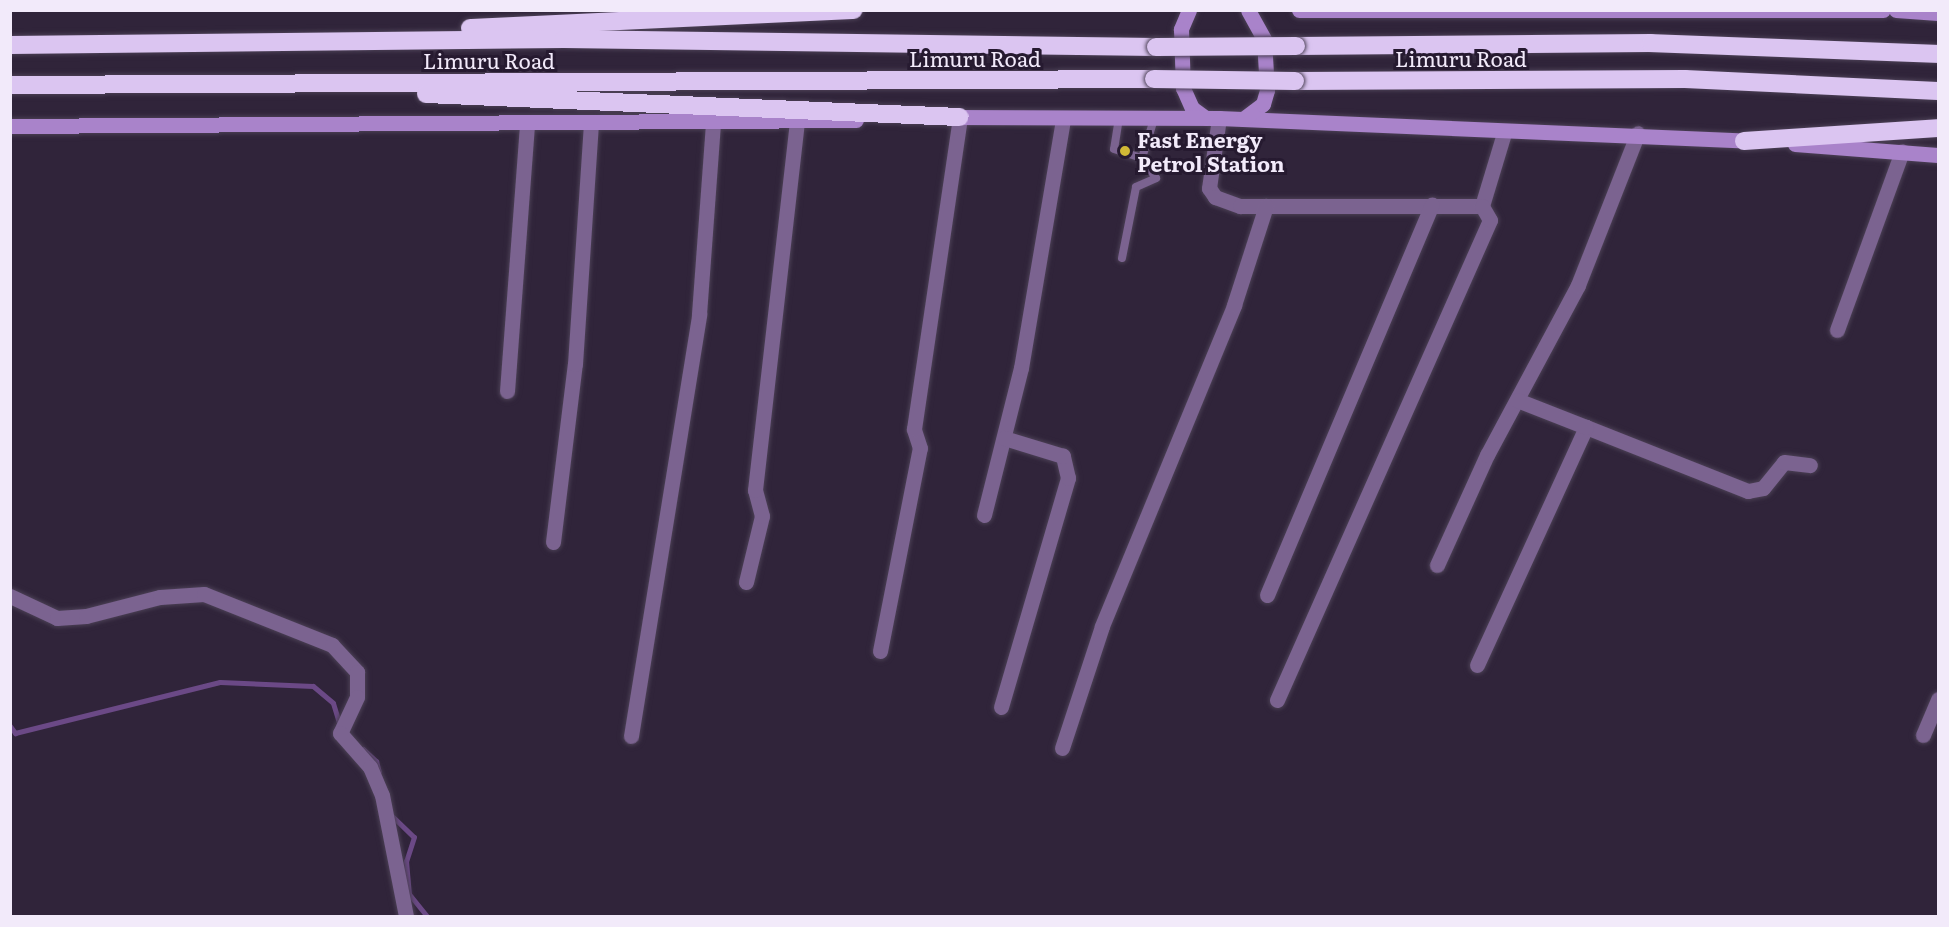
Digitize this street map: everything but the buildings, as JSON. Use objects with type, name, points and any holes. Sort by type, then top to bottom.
[{"type":"highway","points":[[165,43],[854,10]]},
{"type":"highway","name":"Limuru Road","points":[[10,45],[564,39],[1156,47],[1651,43],[1938,54]]},
{"type":"highway","name":"Limuru Road","points":[[10,85],[1154,79],[1295,81],[1685,79],[1938,91]]},
{"type":"highway","points":[[178,84],[960,117]]},
{"type":"highway","points":[[1744,141],[1938,128]]},
{"type":"street","points":[[1189,10],[1181,29],[1184,88],[1192,108],[1213,118]]},
{"type":"street","points":[[1243,119],[1263,104],[1267,90],[1264,39],[1248,10]]},
{"type":"street","points":[[1299,10],[1883,10]]},
{"type":"street","points":[[1896,10],[1938,13]]},
{"type":"street","points":[[880,651],[920,448],[914,429],[960,117]]},
{"type":"street","points":[[10,126],[591,124],[797,122],[960,117],[1063,120],[1213,118],[1504,132],[1638,133],[1938,155]]},
{"type":"street","points":[[1213,118],[1209,188],[1224,202],[1266,206],[1432,204],[1482,206]]},
{"type":"street","points":[[984,515],[1021,368],[1063,120]]},
{"type":"street","points":[[631,736],[699,314],[713,122]]},
{"type":"street","points":[[746,582],[762,516],[755,490],[797,122]]},
{"type":"street","points":[[507,391],[527,124]]},
{"type":"street","points":[[553,542],[575,364],[591,124]]},
{"type":"street","points":[[1277,700],[1490,220],[1482,206],[1504,132]]},
{"type":"street","points":[[1437,565],[1517,400],[1578,285],[1638,133]]},
{"type":"street","points":[[1837,330],[1902,151]]},
{"type":"street","points":[[1267,595],[1432,204]]},
{"type":"street","points":[[1062,748],[1102,626],[1234,305],[1266,206]]},
{"type":"street","points":[[1517,400],[1748,491],[1763,488],[1784,462],[1810,465]]},
{"type":"street","points":[[1477,665],[1586,427]]},
{"type":"street","points":[[1000,707],[1068,478],[1063,456],[1004,438]]},
{"type":"street","points":[[10,596],[57,618],[86,616],[160,597],[204,594],[332,645],[357,672],[357,697],[340,734],[370,767],[382,795],[406,916]]},
{"type":"street","points":[[1923,735],[1938,699]]},
{"type":"lane","points":[[1119,118],[1114,149],[1142,158],[1156,178],[1136,187],[1122,258]]},
{"type":"lane","points":[[1142,158],[1154,118]]},
{"type":"waterway","points":[[10,726],[15,733],[220,682],[313,686],[333,703],[340,726]]},
{"type":"waterway","points":[[363,749],[376,761],[379,772]]},
{"type":"waterway","points":[[392,816],[414,837],[406,861],[409,894],[427,916]]},
{"type":"place","name":"Fast Energy Petrol Station","points":[[1125,151]]}]
